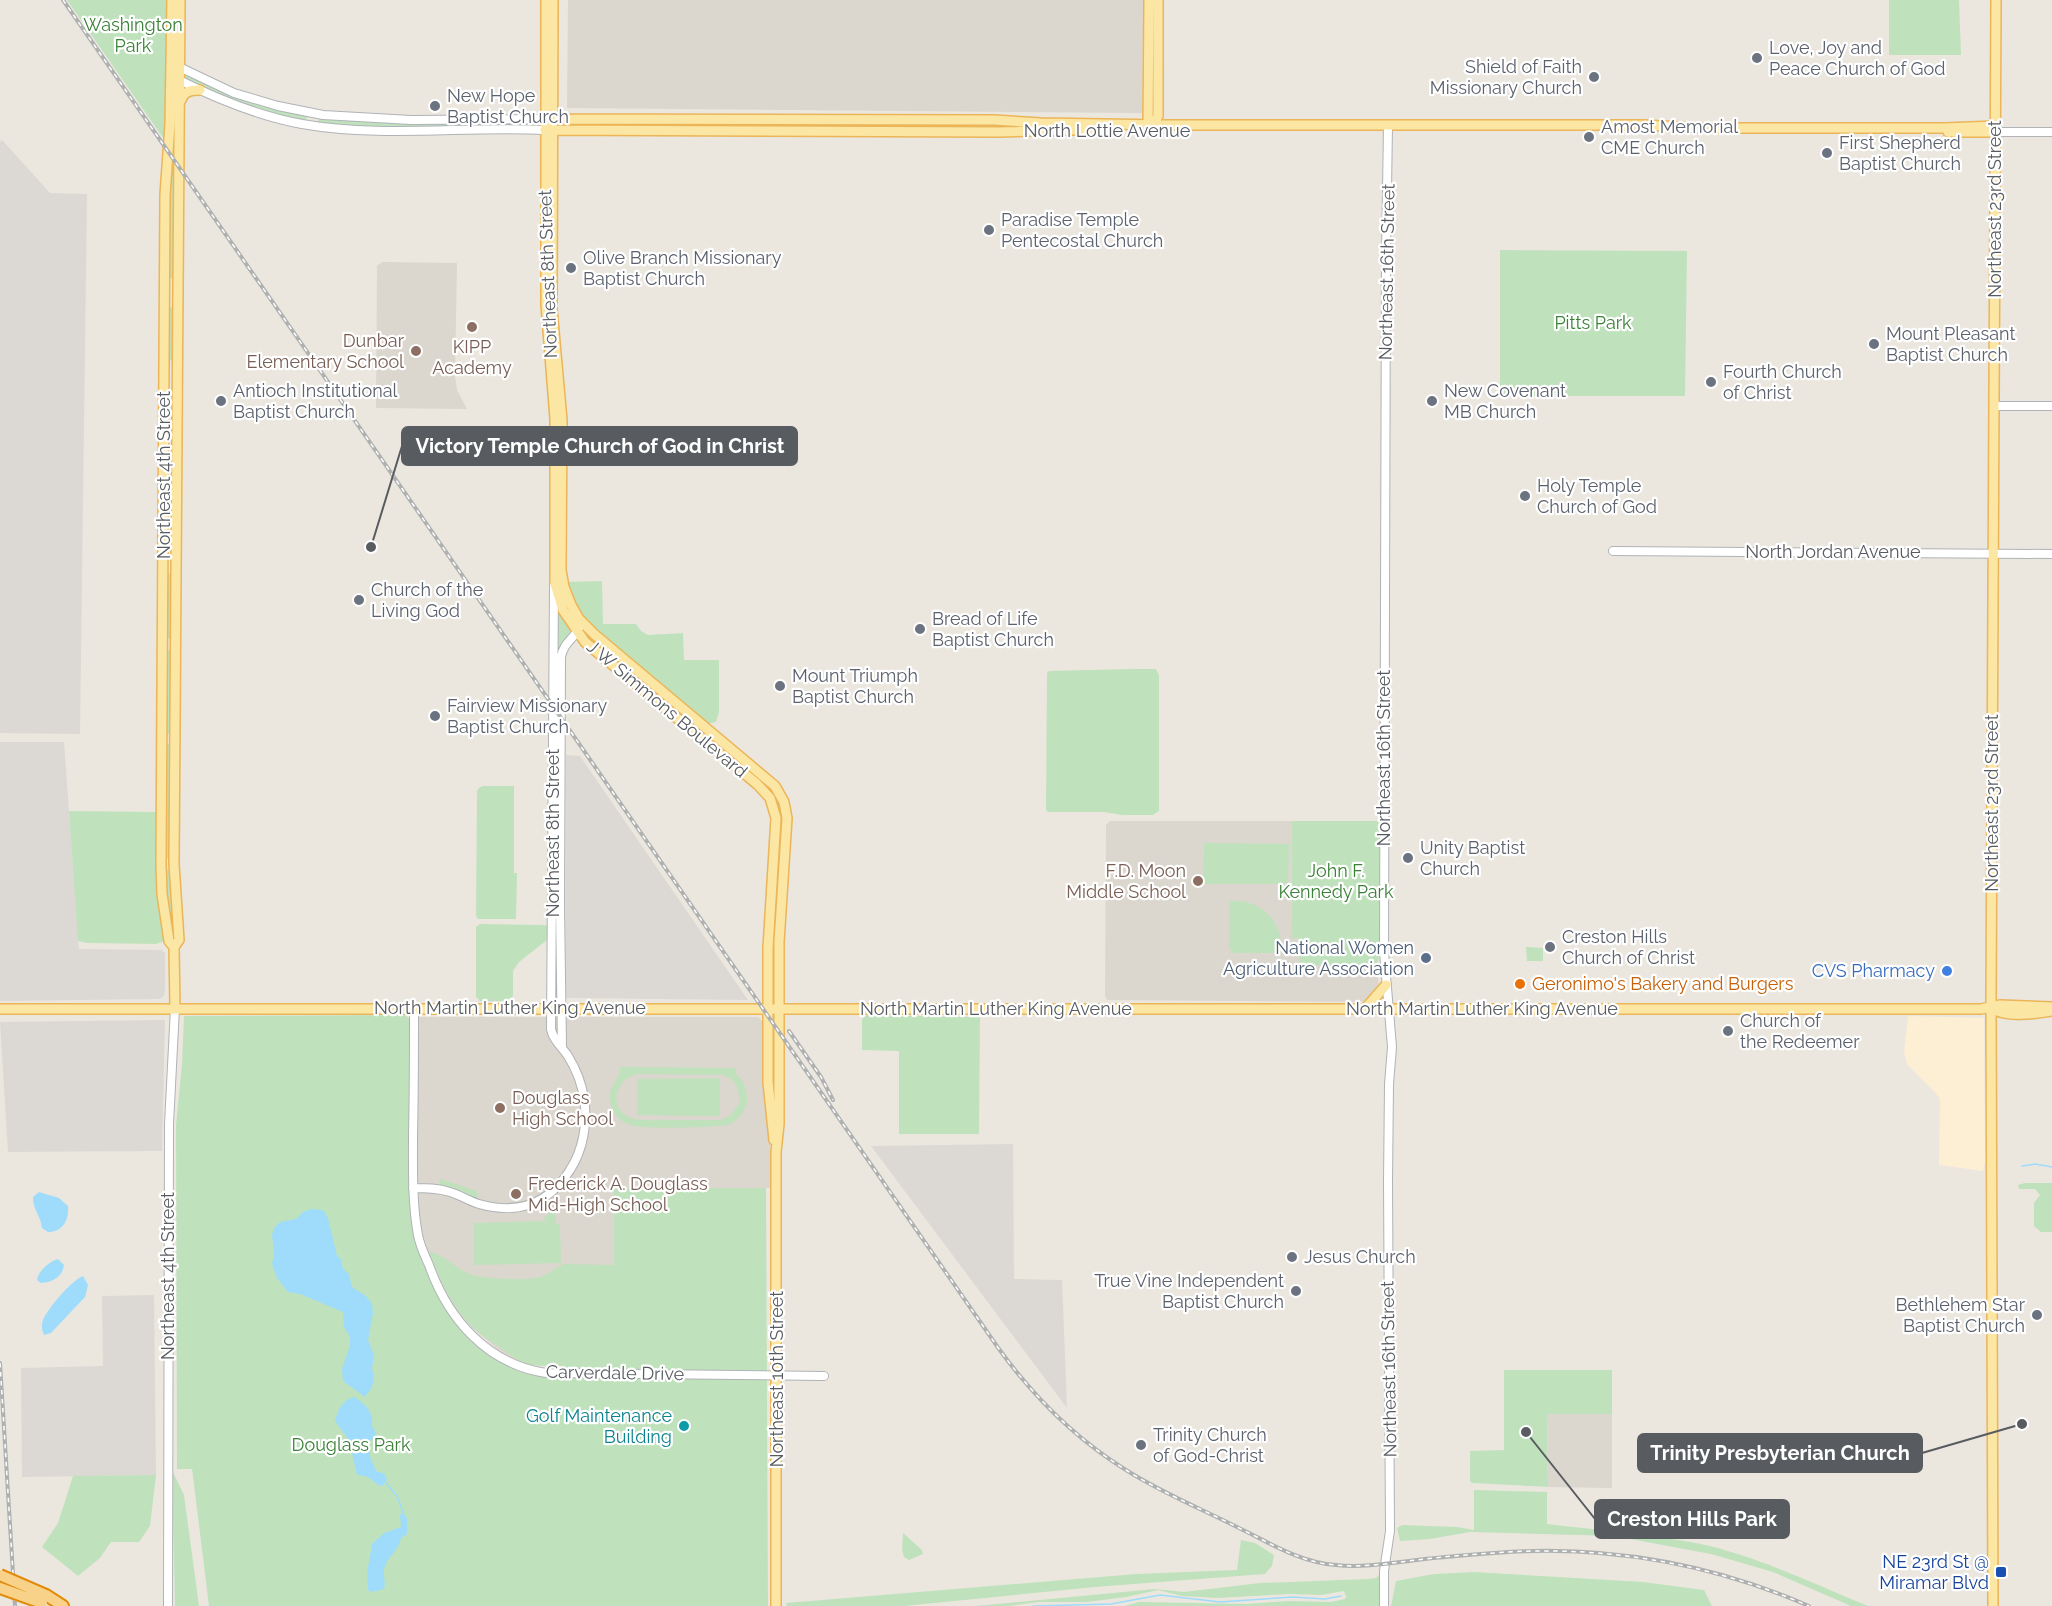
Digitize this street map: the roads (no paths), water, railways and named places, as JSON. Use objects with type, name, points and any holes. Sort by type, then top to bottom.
[{"type":"highway","points":[[0,1575],[45,1602]]},
{"type":"highway","points":[[0,1588],[63,1606]]},
{"type":"main road","name":"Northeast 4th Street","points":[[172,0],[176,65]]},
{"type":"main road","name":"Northeast 4th Street","points":[[174,947],[169,941],[161,878],[165,211],[180,0]]},
{"type":"main road","name":"Northeast 8th Street","points":[[546,0],[549,119],[546,317],[555,430],[557,548]]},
{"type":"main road","name":"Northeast 8th Street","points":[[549,119],[553,0]]},
{"type":"main road","points":[[1149,0],[1150,126]]},
{"type":"main road","points":[[1150,126],[1158,116],[1158,0]]},
{"type":"main road","name":"Northeast 23rd Street","points":[[1993,1606],[1991,1008],[1996,0]]},
{"type":"main road","name":"Northeast 4th Street","points":[[174,1008],[174,947],[179,940],[174,864],[180,102],[175,78]]},
{"type":"main road","points":[[180,102],[185,93],[200,90]]},
{"type":"main road","name":"North Lottie Avenue","points":[[549,119],[994,120],[1150,126],[1388,128],[1646,125],[1699,128],[1944,128],[1966,126],[1995,129]]},
{"type":"main road","name":"North Lottie Avenue","points":[[549,130],[999,132],[1150,126]]},
{"type":"main road","name":"J W Simmons Boulevard","points":[[557,548],[554,579],[560,602],[585,642],[757,784],[770,798]]},
{"type":"main road","name":"J W Simmons Boulevard","points":[[557,548],[564,587],[579,619],[762,774],[781,794]]},
{"type":"main road","points":[[163,568],[176,568]]},
{"type":"main road","points":[[163,644],[176,645]]},
{"type":"main road","name":"Northeast 10th Street","points":[[776,1606],[776,1152],[779,1124],[779,932],[787,832],[787,812],[781,794]]},
{"type":"main road","name":"Northeast 10th Street","points":[[770,798],[775,808],[776,823],[768,939],[768,1082],[776,1152]]},
{"type":"main road","points":[[1365,1009],[1386,985]]},
{"type":"main road","name":"North Martin Luther King Avenue","points":[[0,1010],[174,1008],[1991,1008],[1999,1013],[2039,1013],[2052,1009]]},
{"type":"street","name":"North Lottie Avenue","points":[[176,65],[234,93],[278,106],[323,115],[411,120],[549,119]]},
{"type":"street","name":"North Lottie Avenue","points":[[175,78],[248,110],[287,121],[322,127],[374,130],[549,130]]},
{"type":"street","name":"Northeast 16th Street","points":[[1384,1606],[1384,1570],[1390,1531],[1388,1160],[1392,1047],[1384,952],[1388,128]]},
{"type":"street","name":"North Lottie Avenue","points":[[1995,129],[2052,132]]},
{"type":"street","points":[[1994,406],[2052,406]]},
{"type":"street","name":"North Jordan Avenue","points":[[1614,551],[2052,554]]},
{"type":"street","name":"Northeast 8th Street","points":[[554,579],[556,1009]]},
{"type":"street","name":"Northeast 8th Street","points":[[413,1188],[443,1190],[479,1204],[500,1208],[524,1207],[534,1204],[551,1193],[566,1177],[582,1140],[585,1124],[582,1090],[575,1069],[552,1034],[556,1009],[561,657],[564,646],[577,632],[579,619]]},
{"type":"street","name":"Northeast 4th Street","points":[[168,1606],[168,1156],[174,1008]]},
{"type":"street","name":"Carverdale Drive","points":[[414,1008],[413,1188],[419,1239],[442,1298],[457,1320],[470,1333],[505,1360],[530,1370],[546,1373],[824,1376]]},
{"type":"water","points":[[39,1192],[59,1198],[68,1206],[66,1220],[58,1230],[48,1232],[42,1228],[33,1202],[33,1197]]},
{"type":"water","points":[[311,1209],[323,1210],[328,1218],[337,1256],[341,1259],[343,1269],[349,1274],[352,1287],[366,1296],[372,1304],[373,1313],[368,1340],[374,1355],[372,1368],[374,1378],[372,1387],[365,1397],[343,1381],[342,1369],[350,1346],[350,1337],[344,1327],[343,1312],[300,1294],[288,1292],[277,1278],[272,1264],[274,1228],[280,1222],[296,1219],[303,1212]]},
{"type":"water","points":[[58,1259],[64,1265],[59,1276],[41,1283],[37,1280],[45,1267]]},
{"type":"water","points":[[83,1276],[88,1285],[85,1297],[51,1333],[44,1335],[42,1322],[46,1315],[60,1295]]},
{"type":"water","points":[[354,1397],[365,1406],[372,1417],[372,1426],[376,1436],[370,1441],[370,1457],[376,1471],[385,1474],[387,1480],[382,1486],[370,1478],[357,1475],[349,1440],[335,1421],[341,1406],[346,1400]]},
{"type":"water","points":[[403,1512],[407,1519],[407,1534],[401,1538],[386,1565],[384,1589],[372,1592],[368,1590],[367,1573],[372,1544],[384,1533],[401,1527],[400,1515]]},
{"type":"waterway","points":[[2022,1166],[2035,1164],[2052,1167]]},
{"type":"waterway","points":[[386,1483],[397,1496],[403,1512]]},
{"type":"waterway","points":[[1033,1606],[1111,1604],[1160,1595],[1220,1602],[1293,1597],[1325,1599],[1341,1596]]},
{"type":"railway","points":[[63,0],[999,1349],[1056,1416],[1090,1445],[1140,1478],[1274,1546],[1310,1560],[1356,1566],[1508,1552],[1585,1552],[1661,1561],[1699,1569],[1736,1579],[1809,1606]]},
{"type":"railway","points":[[789,1031],[821,1077],[833,1100]]},
{"type":"railway","points":[[0,1363],[15,1606]]},
{"type":"place","name":"Love, Joy and Peace Church of God","points":[[1757,58]]},
{"type":"place","name":"Shield of Faith Missionary Church","points":[[1594,77]]},
{"type":"place","name":"New Hope Baptist Church","points":[[435,106]]},
{"type":"place","name":"Amost Memorial CME Church","points":[[1589,137]]},
{"type":"place","name":"First Shepherd Baptist Church","points":[[1827,153]]},
{"type":"place","name":"Paradise Temple Pentecostal Church","points":[[989,230]]},
{"type":"place","name":"Olive Branch Missionary Baptist Church","points":[[571,268]]},
{"type":"place","name":"KIPP Academy","points":[[472,327]]},
{"type":"place","name":"Mount Pleasant Baptist Church","points":[[1874,344]]},
{"type":"place","name":"Dunbar Elementary School","points":[[416,351]]},
{"type":"place","name":"Fourth Church of Christ","points":[[1711,382]]},
{"type":"place","name":"Antioch Institutional Baptist Church","points":[[221,401]]},
{"type":"place","name":"New Covenant MB Church","points":[[1432,401]]},
{"type":"place","name":"Holy Temple Church of God","points":[[1525,496]]},
{"type":"place","name":"Victory Temple Church of God in Christ","points":[[371,547]]},
{"type":"place","name":"Church of the Living God","points":[[359,600]]},
{"type":"place","name":"Bread of Life Baptist Church","points":[[920,629]]},
{"type":"place","name":"Mount Triumph Baptist Church","points":[[780,686]]},
{"type":"place","name":"Fairview Missionary Baptist Church","points":[[435,716]]},
{"type":"place","name":"Unity Baptist Church","points":[[1408,858]]},
{"type":"place","name":"F.D. Moon Middle School","points":[[1198,881]]},
{"type":"place","name":"Creston Hills Church of Christ","points":[[1550,947]]},
{"type":"place","name":"National Women Agriculture Association","points":[[1426,958]]},
{"type":"place","name":"CVS Pharmacy","points":[[1947,971]]},
{"type":"place","name":"Geronimo's Bakery and Burgers","points":[[1520,984]]},
{"type":"place","name":"Church of the Redeemer","points":[[1728,1031]]},
{"type":"place","name":"Douglass High School","points":[[500,1108]]},
{"type":"place","name":"Frederick A. Douglass Mid-High School","points":[[516,1194]]},
{"type":"place","name":"Jesus Church","points":[[1292,1257]]},
{"type":"place","name":"True Vine Independent Baptist Church","points":[[1296,1291]]},
{"type":"place","name":"Bethlehem Star Baptist Church","points":[[2037,1315]]},
{"type":"place","name":"Trinity Presbyterian Church","points":[[2022,1424]]},
{"type":"place","name":"Golf Maintenance Building","points":[[684,1426]]},
{"type":"place","name":"Creston Hills Park","points":[[1526,1432]]},
{"type":"place","name":"Trinity Church of God-Christ","points":[[1141,1445]]},
{"type":"place","name":"NE 23rd St @ Miramar Blvd","points":[[2001,1572]]},
{"type":"park label","name":"Washington Park","points":[[133,36]]},
{"type":"park label","name":"Pitts Park","points":[[1593,323]]},
{"type":"park label","name":"John F. Kennedy Park","points":[[1336,881]]},
{"type":"park label","name":"Douglass Park","points":[[351,1445]]}]
